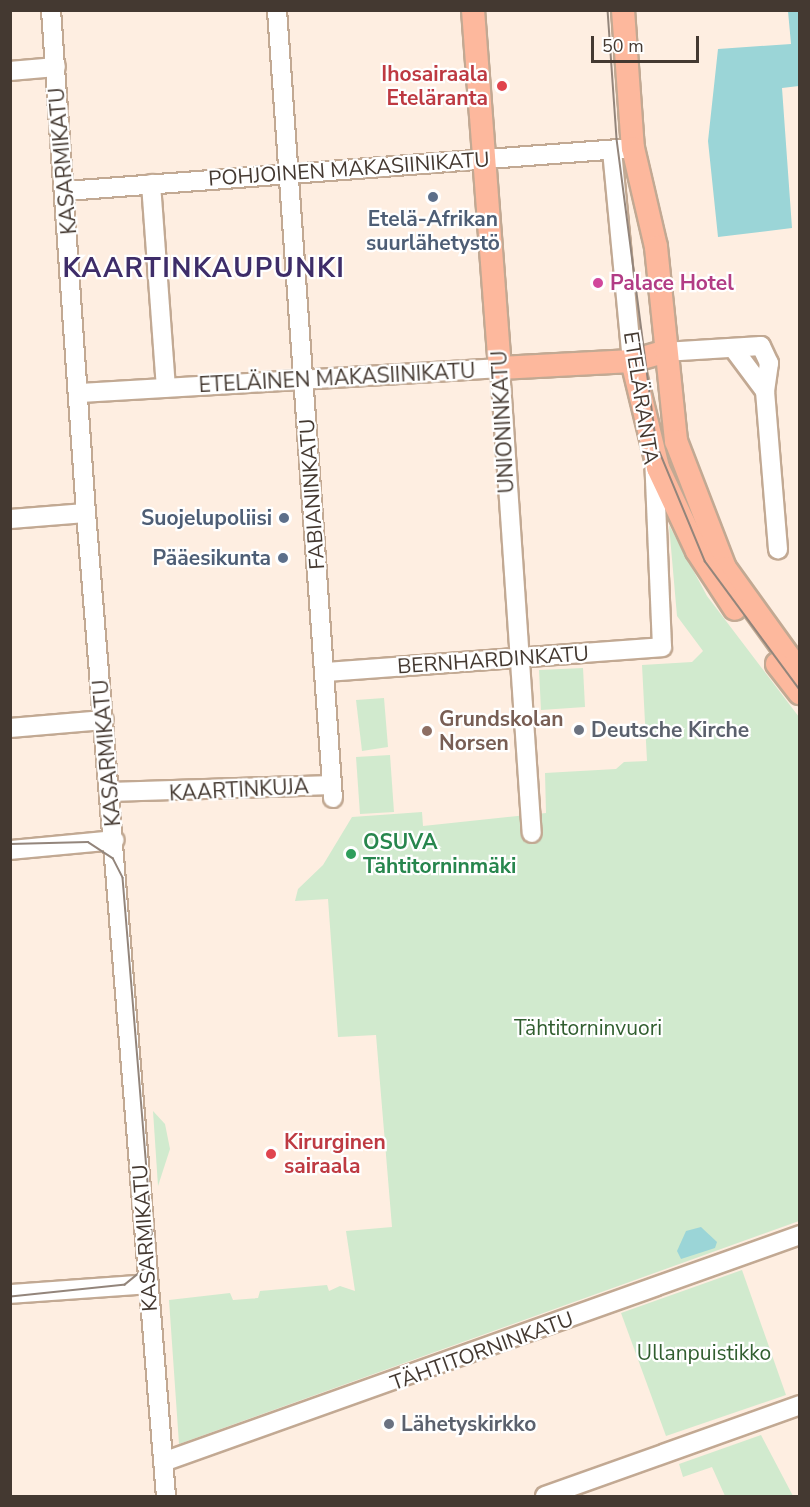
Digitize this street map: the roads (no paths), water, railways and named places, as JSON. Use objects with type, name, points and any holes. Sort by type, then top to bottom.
[{"type":"main road","name":"UNIONINKATU","points":[[473,10],[500,368]]},
{"type":"main road","name":"ETELÄRANTA","points":[[623,10],[623,149],[656,247],[664,352],[680,458],[725,568],[800,672]]},
{"type":"main road","name":"ETELÄINEN MAKASIINIKATU","points":[[500,368],[632,361],[664,352]]},
{"type":"main road","name":"ETELÄRANTA","points":[[632,361],[654,457]]},
{"type":"main road","points":[[654,457],[715,583],[800,693]]},
{"type":"street","name":"KASARMIKATU","points":[[51,10],[81,393],[86,513],[115,840],[166,1497]]},
{"type":"street","name":"FABIANINKATU","points":[[278,10],[333,792]]},
{"type":"street","points":[[10,71],[56,67]]},
{"type":"street","name":"POHJOINEN MAKASIINIKATU","points":[[66,191],[623,149]]},
{"type":"street","name":"ETELÄRANTA","points":[[623,149],[632,361]]},
{"type":"street","points":[[151,184],[166,387]]},
{"type":"street","points":[[664,352],[761,346],[770,363],[765,391],[778,549]]},
{"type":"street","points":[[733,348],[765,391]]},
{"type":"street","name":"ETELÄINEN MAKASIINIKATU","points":[[81,393],[500,368]]},
{"type":"street","name":"UNIONINKATU","points":[[500,368],[518,657],[532,833]]},
{"type":"street","name":"ETELÄRANTA","points":[[654,457],[662,647]]},
{"type":"street","points":[[10,519],[86,513]]},
{"type":"street","name":"BERNHARDINKATU","points":[[325,672],[662,647]]},
{"type":"street","points":[[10,728],[104,720]]},
{"type":"street","name":"KAARTINKUJA","points":[[110,792],[268,788],[333,792]]},
{"type":"street","points":[[10,850],[115,840]]},
{"type":"street","name":"TÄHTITORNINKATU","points":[[163,1462],[800,1235]]},
{"type":"street","points":[[10,1294],[149,1284]]},
{"type":"street","points":[[545,1497],[800,1405]]},
{"type":"water","points":[[788,11],[800,11],[799,86],[782,88],[792,228],[718,237],[708,141],[718,49],[791,44]]},
{"type":"water","points":[[701,1227],[717,1242],[715,1248],[681,1259],[677,1251],[686,1231]]},
{"type":"tram line","points":[[608,10],[617,139],[657,445],[705,561],[800,690]]},
{"type":"tram line","points":[[10,844],[88,842],[113,858],[123,878],[152,1234],[146,1268],[125,1285],[10,1297]]},
{"type":"place","name":"Ihosairaala Eteläranta","points":[[502,86]]},
{"type":"place","name":"Etelä-Afrikan suurlähetystö","points":[[433,197]]},
{"type":"place","name":"Palace Hotel","points":[[598,283]]},
{"type":"place","name":"Suojelupoliisi","points":[[284,518]]},
{"type":"place","name":"Pääesikunta","points":[[283,558]]},
{"type":"place","name":"Deutsche Kirche","points":[[579,730]]},
{"type":"place","name":"Grundskolan Norsen","points":[[427,731]]},
{"type":"place","name":"OSUVA Tähtitorninmäki","points":[[351,854]]},
{"type":"place","name":"Kirurginen sairaala","points":[[271,1154]]},
{"type":"place","name":"Lähetyskirkko","points":[[389,1424]]},
{"type":"district","name":"KAARTINKAUPUNKI","points":[[204,269]]},
{"type":"park label","name":"Tähtitorninvuori","points":[[588,1028]]},
{"type":"park label","name":"Ullanpuistikko","points":[[704,1353]]}]
